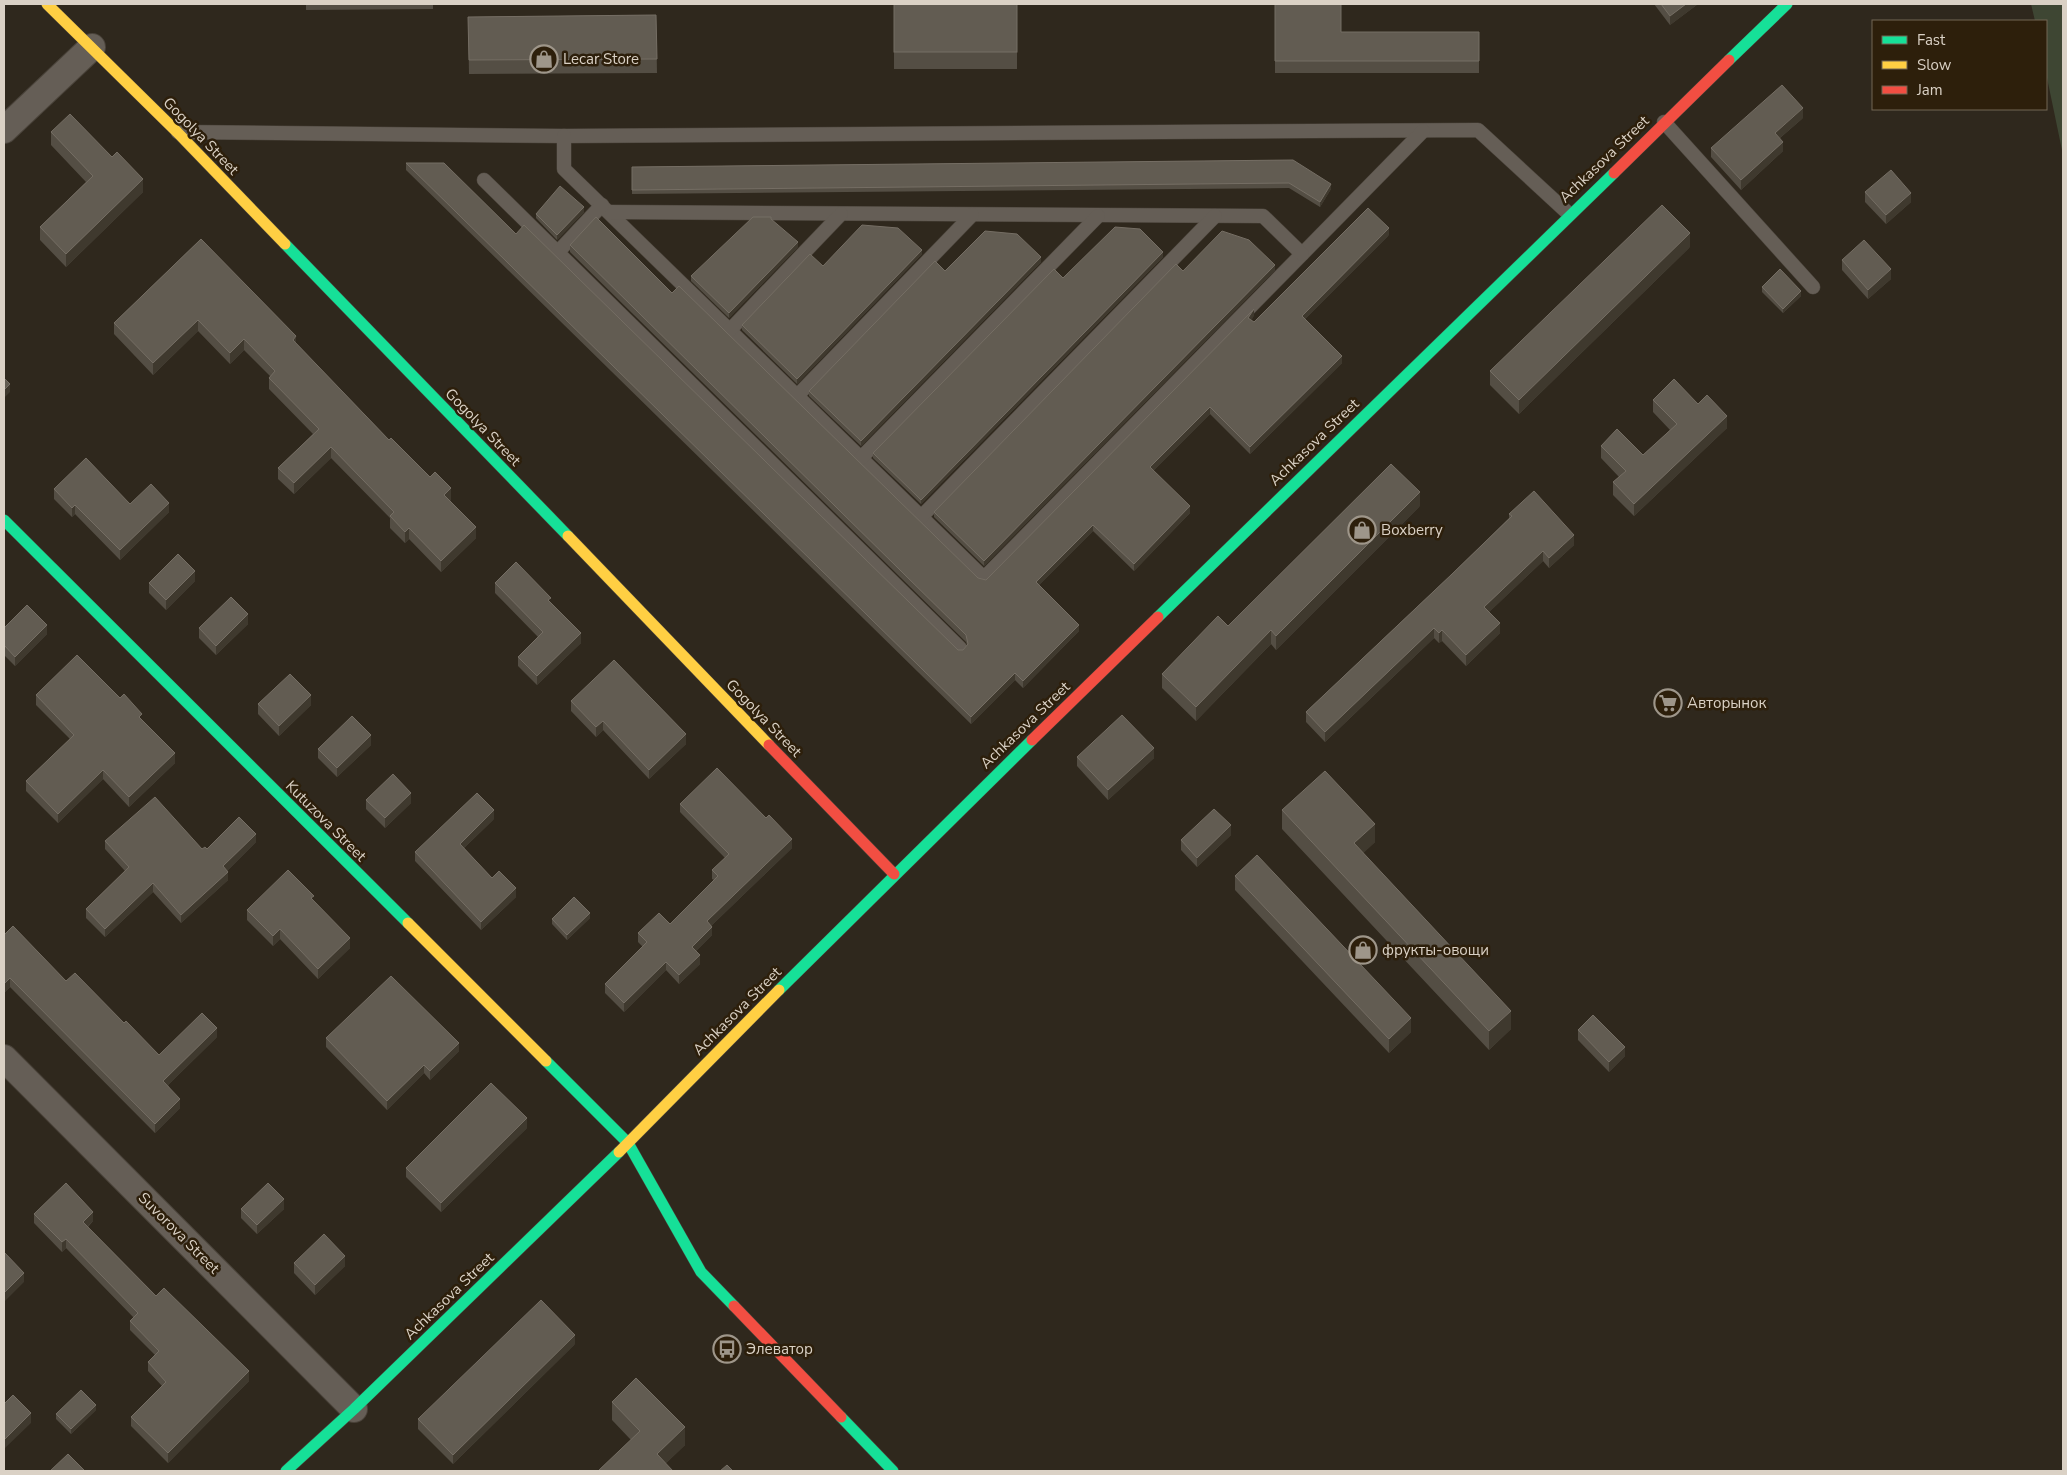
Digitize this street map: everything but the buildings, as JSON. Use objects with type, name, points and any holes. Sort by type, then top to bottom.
[{"type":"main road","name":"Gogolya Street","points":[[47,4],[177,132],[894,874]]},
{"type":"main road","name":"Achkasova Street","points":[[286,1471],[354,1409],[628,1143],[894,874],[1569,214],[1787,4]]},
{"type":"main road","name":"Kutuzova Street","points":[[4,520],[628,1143],[701,1272],[893,1471]]},
{"type":"street","points":[[4,130],[92,47]]},
{"type":"street","name":"Suvorova Street","points":[[4,1058],[354,1409]]},
{"type":"lane","points":[[1664,122],[1814,287]]},
{"type":"lane","points":[[177,132],[564,136],[1478,130],[1569,214]]},
{"type":"lane","points":[[564,136],[564,169],[984,578],[1423,131]]},
{"type":"lane","points":[[484,180],[960,648]]},
{"type":"lane","points":[[558,252],[606,209],[841,214],[1263,216],[1302,254]]},
{"type":"lane","points":[[730,330],[841,214]]},
{"type":"lane","points":[[797,396],[972,215]]},
{"type":"lane","points":[[861,458],[1098,216]]},
{"type":"lane","points":[[921,517],[1215,216]]},
{"type":"green space","points":[[2031,4],[2063,4],[2063,155],[2047,78],[2047,20],[2035,20]]},
{"type":"traffic: fast","points":[[1729,60],[1787,4]]},
{"type":"traffic: fast","points":[[1158,617],[1614,173]]},
{"type":"traffic: fast","points":[[285,244],[568,536]]},
{"type":"traffic: fast","points":[[4,520],[408,923]]},
{"type":"traffic: fast","points":[[779,990],[1032,740]]},
{"type":"traffic: fast","points":[[546,1061],[628,1143],[701,1272],[734,1306]]},
{"type":"traffic: fast","points":[[286,1471],[354,1409],[619,1152]]},
{"type":"traffic: fast","points":[[841,1417],[893,1471]]},
{"type":"traffic: slow","points":[[47,4],[177,132],[285,244]]},
{"type":"traffic: slow","points":[[568,536],[769,745]]},
{"type":"traffic: slow","points":[[408,923],[546,1061]]},
{"type":"traffic: slow","points":[[619,1152],[779,990]]},
{"type":"traffic: jam","points":[[1614,173],[1729,60]]},
{"type":"traffic: jam","points":[[1032,740],[1158,617]]},
{"type":"traffic: jam","points":[[769,745],[894,874]]},
{"type":"traffic: jam","points":[[734,1306],[841,1417]]},
{"type":"place","name":"Lecar Store","points":[[544,59]]},
{"type":"place","name":"Boxberry","points":[[1362,530]]},
{"type":"place","name":"Авторынок","points":[[1668,703]]},
{"type":"place","name":"фрукты-овощи","points":[[1363,950]]},
{"type":"place","name":"Элеватор","points":[[727,1349]]}]
